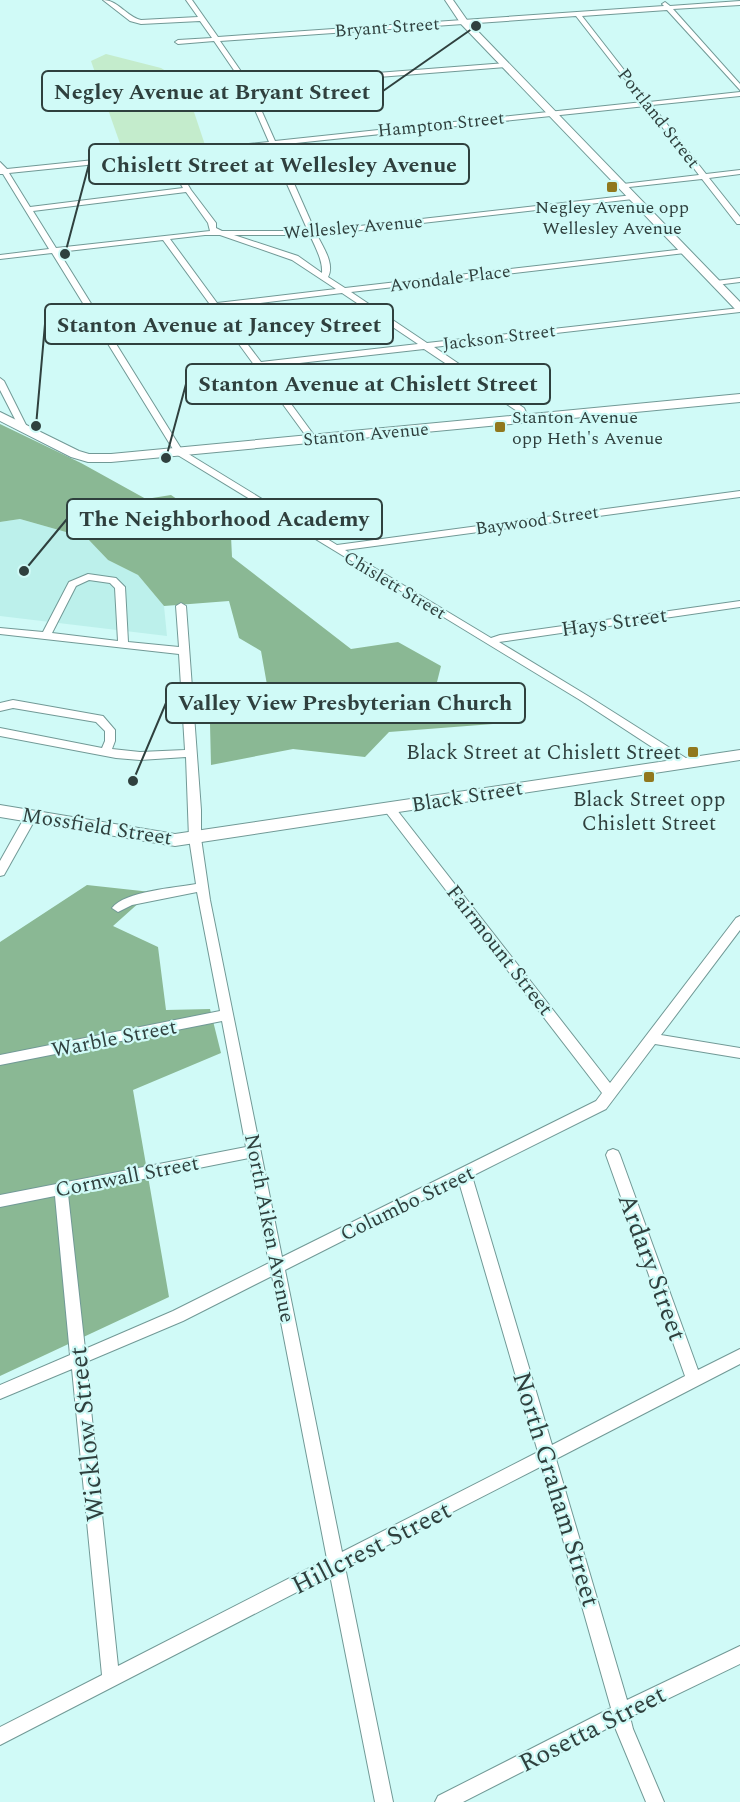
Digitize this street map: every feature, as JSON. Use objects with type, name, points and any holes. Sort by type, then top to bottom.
[{"type":"street","points":[[106,0],[132,20],[141,22],[202,19]]},
{"type":"street","points":[[189,0],[247,85],[326,262],[327,271],[323,278]]},
{"type":"street","points":[[449,0],[464,22],[740,309]]},
{"type":"street","points":[[661,0],[740,88]]},
{"type":"street","name":"Bryant Street","points":[[178,42],[740,3]]},
{"type":"street","name":"Portland Street","points":[[577,14],[740,222]]},
{"type":"street","points":[[247,85],[506,65]]},
{"type":"street","name":"Hampton Street","points":[[2,169],[740,94]]},
{"type":"street","points":[[166,153],[188,190],[212,223],[212,229],[233,239],[273,249],[295,258],[520,410],[525,419]]},
{"type":"street","name":"Chislett Street","points":[[2,169],[179,452],[584,698],[685,763]]},
{"type":"street","points":[[622,186],[740,172]]},
{"type":"street","points":[[28,209],[188,190]]},
{"type":"street","name":"Wellesley Avenue","points":[[0,257],[219,233],[314,234],[633,197]]},
{"type":"street","points":[[165,238],[312,438]]},
{"type":"street","name":"Avondale Place","points":[[216,306],[685,251]]},
{"type":"street","points":[[716,283],[740,280]]},
{"type":"street","name":"Jackson Street","points":[[258,365],[740,309]]},
{"type":"street","points":[[0,381],[23,428]]},
{"type":"street","name":"Stanton Avenue","points":[[0,416],[88,458],[111,458],[740,398]]},
{"type":"street","name":"Baywood Street","points":[[335,548],[740,494]]},
{"type":"street","points":[[46,636],[72,584],[88,577],[113,580],[120,587],[123,644]]},
{"type":"street","name":"Hays Street","points":[[489,642],[500,638],[740,604]]},
{"type":"street","name":"North Aiken Avenue","points":[[181,606],[195,838],[202,887],[384,1802]]},
{"type":"street","points":[[0,631],[184,651]]},
{"type":"street","points":[[0,707],[13,704],[99,719],[110,730],[110,741],[105,752]]},
{"type":"street","points":[[0,732],[105,752],[140,756],[191,753]]},
{"type":"street","name":"Black Street","points":[[195,838],[740,755]]},
{"type":"street","name":"Fairmount Street","points":[[389,808],[610,1093]]},
{"type":"street","name":"Mossfield Street","points":[[0,811],[175,840],[195,838]]},
{"type":"street","points":[[0,872],[31,816]]},
{"type":"street","points":[[118,908],[129,901],[202,887]]},
{"type":"street","name":"Columbo Street","points":[[0,1392],[178,1316],[602,1105],[740,921]]},
{"type":"street","name":"Warble Street","points":[[0,1060],[227,1015]]},
{"type":"street","points":[[651,1038],[740,1053]]},
{"type":"street","name":"Cornwall Street","points":[[0,1201],[254,1151]]},
{"type":"street","name":"Ardary Street","points":[[613,1155],[694,1379]]},
{"type":"street","name":"North Graham Street","points":[[464,1174],[618,1696],[624,1729],[655,1802]]},
{"type":"street","name":"Wicklow Street","points":[[61,1189],[111,1679]]},
{"type":"street","name":"Hillcrest Street","points":[[0,1736],[740,1356]]},
{"type":"street","name":"Rosetta Street","points":[[444,1802],[621,1712],[740,1655]]},
{"type":"shaded area","points":[[106,54],[161,68],[184,82],[205,145],[124,155],[91,61]]},
{"type":"shaded area","points":[[0,424],[81,463],[146,499],[171,495],[231,536],[232,557],[351,649],[398,642],[441,666],[435,690],[493,724],[389,732],[365,757],[293,749],[211,765],[210,724],[269,696],[261,651],[239,638],[229,601],[164,606],[138,575],[108,560],[87,538],[20,519],[0,522]]},
{"type":"shaded area","points":[[20,519],[87,538],[108,560],[138,575],[164,606],[167,636],[0,616],[0,522]]},
{"type":"shaded area","points":[[87,885],[151,892],[113,926],[158,947],[166,1010],[210,1009],[221,1053],[133,1090],[169,1297],[0,1376],[0,942]]},
{"type":"place","name":"Negley Avenue at Bryant Street","points":[[476,26]]},
{"type":"place","name":"Negley Avenue opp Wellesley Avenue","points":[[612,187]]},
{"type":"place","name":"Chislett Street at Wellesley Avenue","points":[[65,254]]},
{"type":"place","name":"Stanton Avenue at Jancey Street","points":[[36,426]]},
{"type":"place","name":"Stanton Avenue opp Heth's Avenue","points":[[500,427]]},
{"type":"place","name":"Stanton Avenue at Chislett Street","points":[[166,458]]},
{"type":"place","name":"The Neighborhood Academy","points":[[24,571]]},
{"type":"place","name":"Black Street at Chislett Street","points":[[693,752]]},
{"type":"place","name":"Black Street opp Chislett Street","points":[[649,777]]},
{"type":"place","name":"Valley View Presbyterian Church","points":[[133,781]]}]
